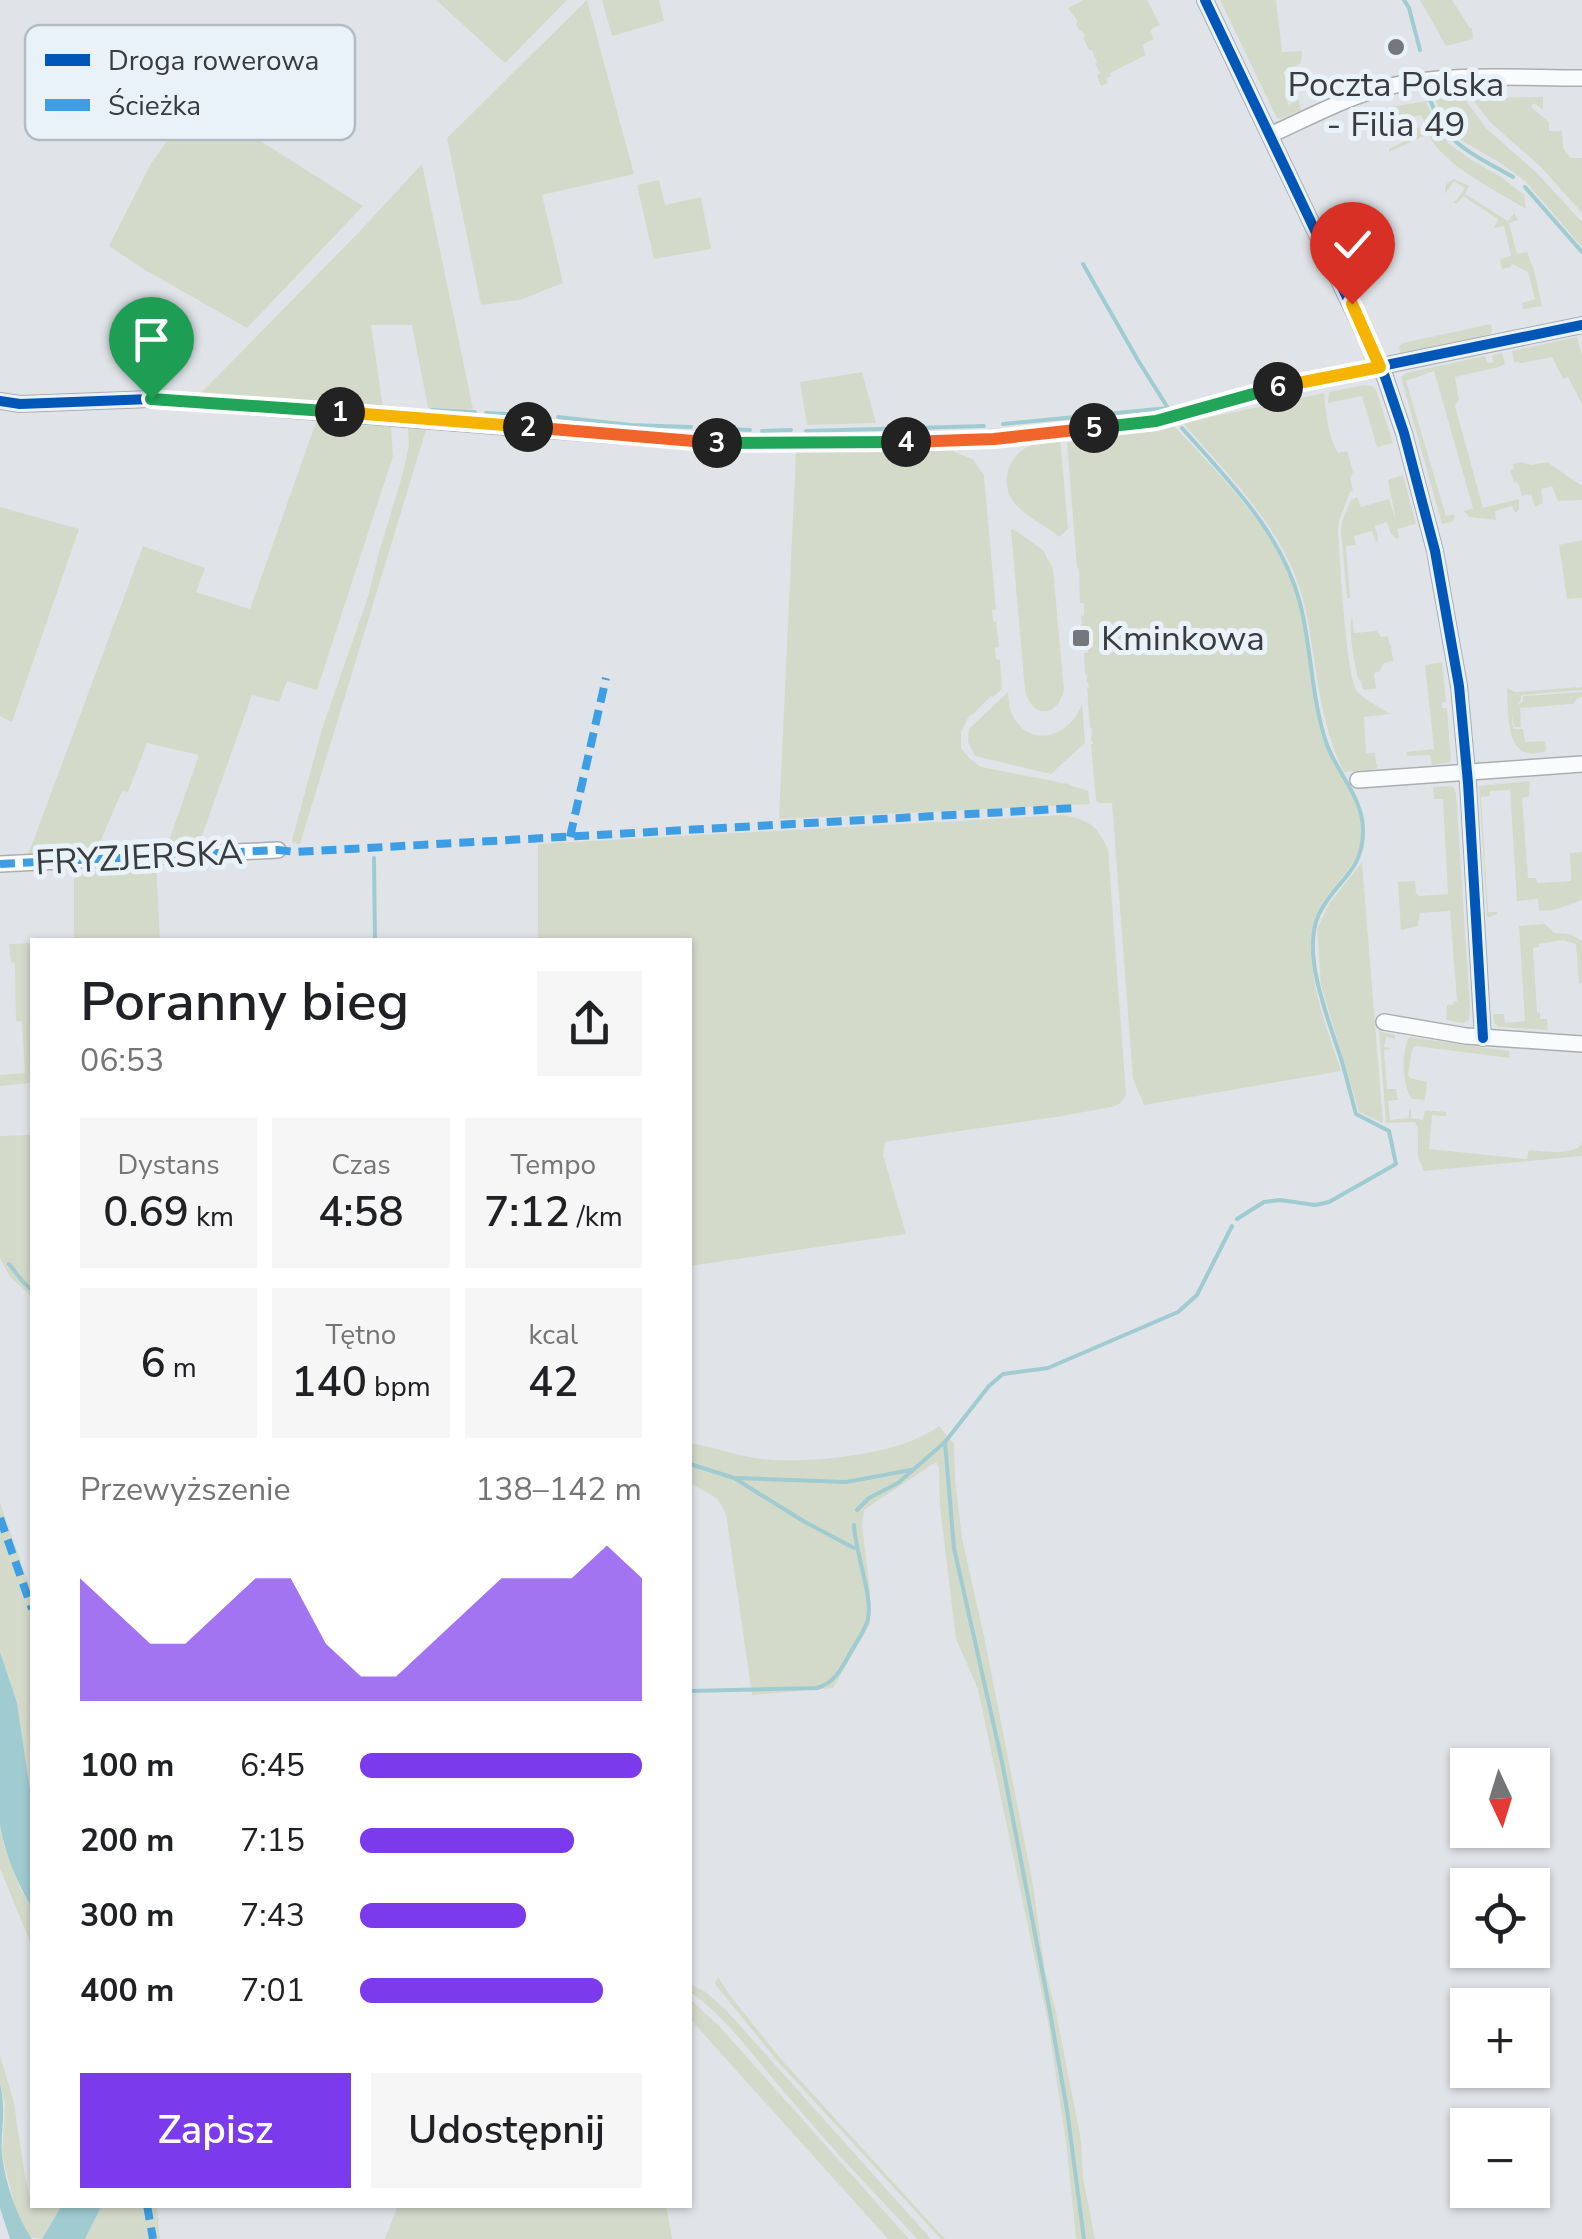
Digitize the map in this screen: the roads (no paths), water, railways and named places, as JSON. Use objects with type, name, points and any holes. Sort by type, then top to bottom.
[{"type":"street","points":[[1205,0],[1380,367],[1404,432],[1436,551],[1459,686],[1482,1038]]},
{"type":"street","points":[[1270,135],[1367,93],[1410,82],[1582,78]]},
{"type":"street","points":[[0,401],[20,404],[151,399],[712,443],[936,442],[1156,421],[1279,387],[1582,325]]},
{"type":"street","points":[[1358,780],[1582,764]]},
{"type":"street","name":"FRYZJERSKA","points":[[0,864],[278,850]]},
{"type":"street","points":[[1384,1022],[1482,1038],[1582,1044]]},
{"type":"water","points":[[0,1652],[17,1703],[30,1790],[30,1904],[12,1868],[0,1825]]},
{"type":"water","points":[[0,2084],[4,2167],[17,2210],[32,2239],[10,2239],[0,2208]]},
{"type":"water","points":[[60,2208],[100,2208],[85,2239],[42,2239]]},
{"type":"waterway","points":[[1404,0],[1420,50]]},
{"type":"waterway","points":[[1431,102],[1454,139],[1513,177]]},
{"type":"waterway","points":[[1525,187],[1582,252]]},
{"type":"waterway","points":[[1003,424],[1168,408],[1083,264]]},
{"type":"waterway","points":[[432,410],[475,412]]},
{"type":"waterway","points":[[486,413],[545,416]]},
{"type":"waterway","points":[[558,417],[691,427]]},
{"type":"waterway","points":[[806,431],[984,426]]},
{"type":"waterway","points":[[706,428],[750,430]]},
{"type":"waterway","points":[[1182,428],[1267,531],[1292,578],[1300,603],[1322,728],[1331,755],[1359,807],[1363,829],[1354,866],[1319,914],[1314,930],[1315,968],[1356,1114],[1389,1131],[1396,1164],[1329,1202],[1264,1202],[1237,1219]]},
{"type":"waterway","points":[[762,431],[791,430]]},
{"type":"waterway","points":[[374,858],[375,938]]},
{"type":"waterway","points":[[857,1510],[869,1498],[898,1483],[945,1442],[1003,1374],[1048,1368],[1178,1312],[1197,1295],[1232,1226]]},
{"type":"waterway","points":[[9,1264],[30,1288]]},
{"type":"waterway","points":[[945,1442],[954,1548],[1002,1762],[1050,2012],[1084,2239]]},
{"type":"waterway","points":[[692,1465],[734,1478],[854,1548]]},
{"type":"waterway","points":[[737,1478],[846,1482],[911,1470]]},
{"type":"waterway","points":[[692,1691],[817,1688],[832,1679],[868,1619],[868,1598],[854,1525]]},
{"type":"place","name":"Poczta Polska - Filia 49","points":[[1396,47]]},
{"type":"place","name":"Kminkowa","points":[[1081,638]]}]
